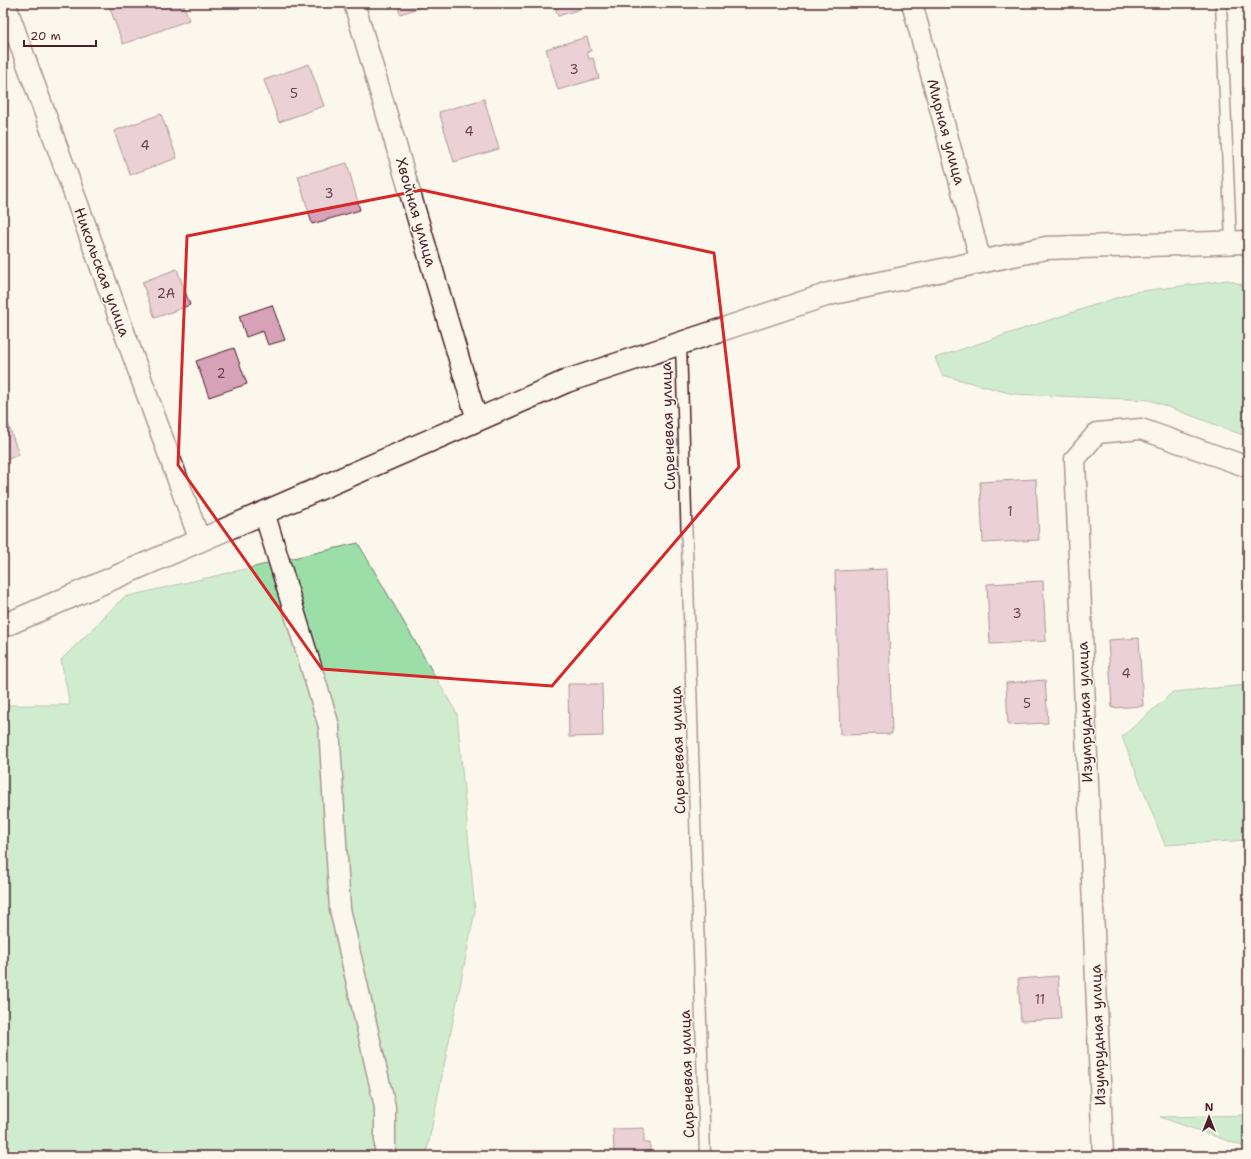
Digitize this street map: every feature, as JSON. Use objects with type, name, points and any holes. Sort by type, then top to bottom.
[{"type":"street","name":"Никольская улица","points":[[5,3],[200,541]]},
{"type":"street","name":"Хвойная улица","points":[[354,3],[477,420]]},
{"type":"street","name":"Мирная улица","points":[[912,3],[981,262]]},
{"type":"street","points":[[3,626],[567,381],[829,294],[1046,248],[1239,242]]},
{"type":"street","name":"Изумрудная улица","points":[[1103,1156],[1075,459],[1098,433],[1141,428],[1248,467]]},
{"type":"street","points":[[264,512],[329,726],[340,908],[385,1107],[385,1156]]},
{"type":"lane","points":[[1221,3],[1239,242]]},
{"type":"lane","name":"Сиреневая улица","points":[[680,343],[705,1156]]},
{"type":"highlighted area","points":[[422,190],[714,253],[739,467],[552,686],[322,669],[178,465],[187,236]]},
{"type":"green space","points":[[1228,280],[1248,287],[1248,437],[1150,400],[1013,394],[942,375],[935,358],[1134,292]]},
{"type":"green space","points":[[358,543],[457,714],[475,911],[426,1156],[3,1156],[3,705],[70,705],[61,660],[124,597]]},
{"type":"green space","points":[[1248,685],[1248,840],[1165,845],[1122,737],[1173,692]]},
{"type":"green space","points":[[1248,1115],[1248,1148],[1160,1117]]},
{"type":"building","points":[[108,3],[183,3],[189,20],[123,44]]},
{"type":"building","points":[[397,3],[434,3],[400,14]]},
{"type":"building","points":[[554,3],[597,3],[597,4],[558,16]]},
{"type":"building","points":[[587,37],[591,51],[587,52],[589,59],[593,58],[599,78],[558,90],[546,49]]},
{"type":"building","points":[[309,64],[324,106],[279,122],[264,80]]},
{"type":"building","points":[[484,99],[499,149],[454,162],[439,112]]},
{"type":"building","points":[[161,114],[177,158],[130,175],[114,131]]},
{"type":"building","points":[[347,163],[360,210],[312,224],[298,176]]},
{"type":"building","points":[[177,269],[190,305],[155,318],[142,282]]},
{"type":"building","points":[[272,305],[285,340],[268,345],[263,331],[246,337],[239,316]]},
{"type":"building","points":[[234,348],[247,384],[209,397],[196,361]]},
{"type":"building","points":[[3,415],[5,415],[19,455],[3,461]]},
{"type":"building","points":[[1036,479],[1039,540],[983,543],[980,482]]},
{"type":"building","points":[[887,569],[892,734],[840,735],[835,571]]},
{"type":"building","points":[[1043,581],[1046,641],[990,644],[987,584]]},
{"type":"building","points":[[1139,638],[1143,706],[1112,708],[1108,640]]},
{"type":"building","points":[[1045,680],[1048,723],[1008,725],[1006,683]]},
{"type":"building","points":[[568,684],[602,684],[603,736],[569,737]]},
{"type":"building","points":[[1058,976],[1061,1019],[1021,1021],[1018,979]]},
{"type":"building","points":[[644,1128],[644,1143],[650,1143],[650,1151],[644,1151],[644,1156],[614,1156],[613,1129]]}]
